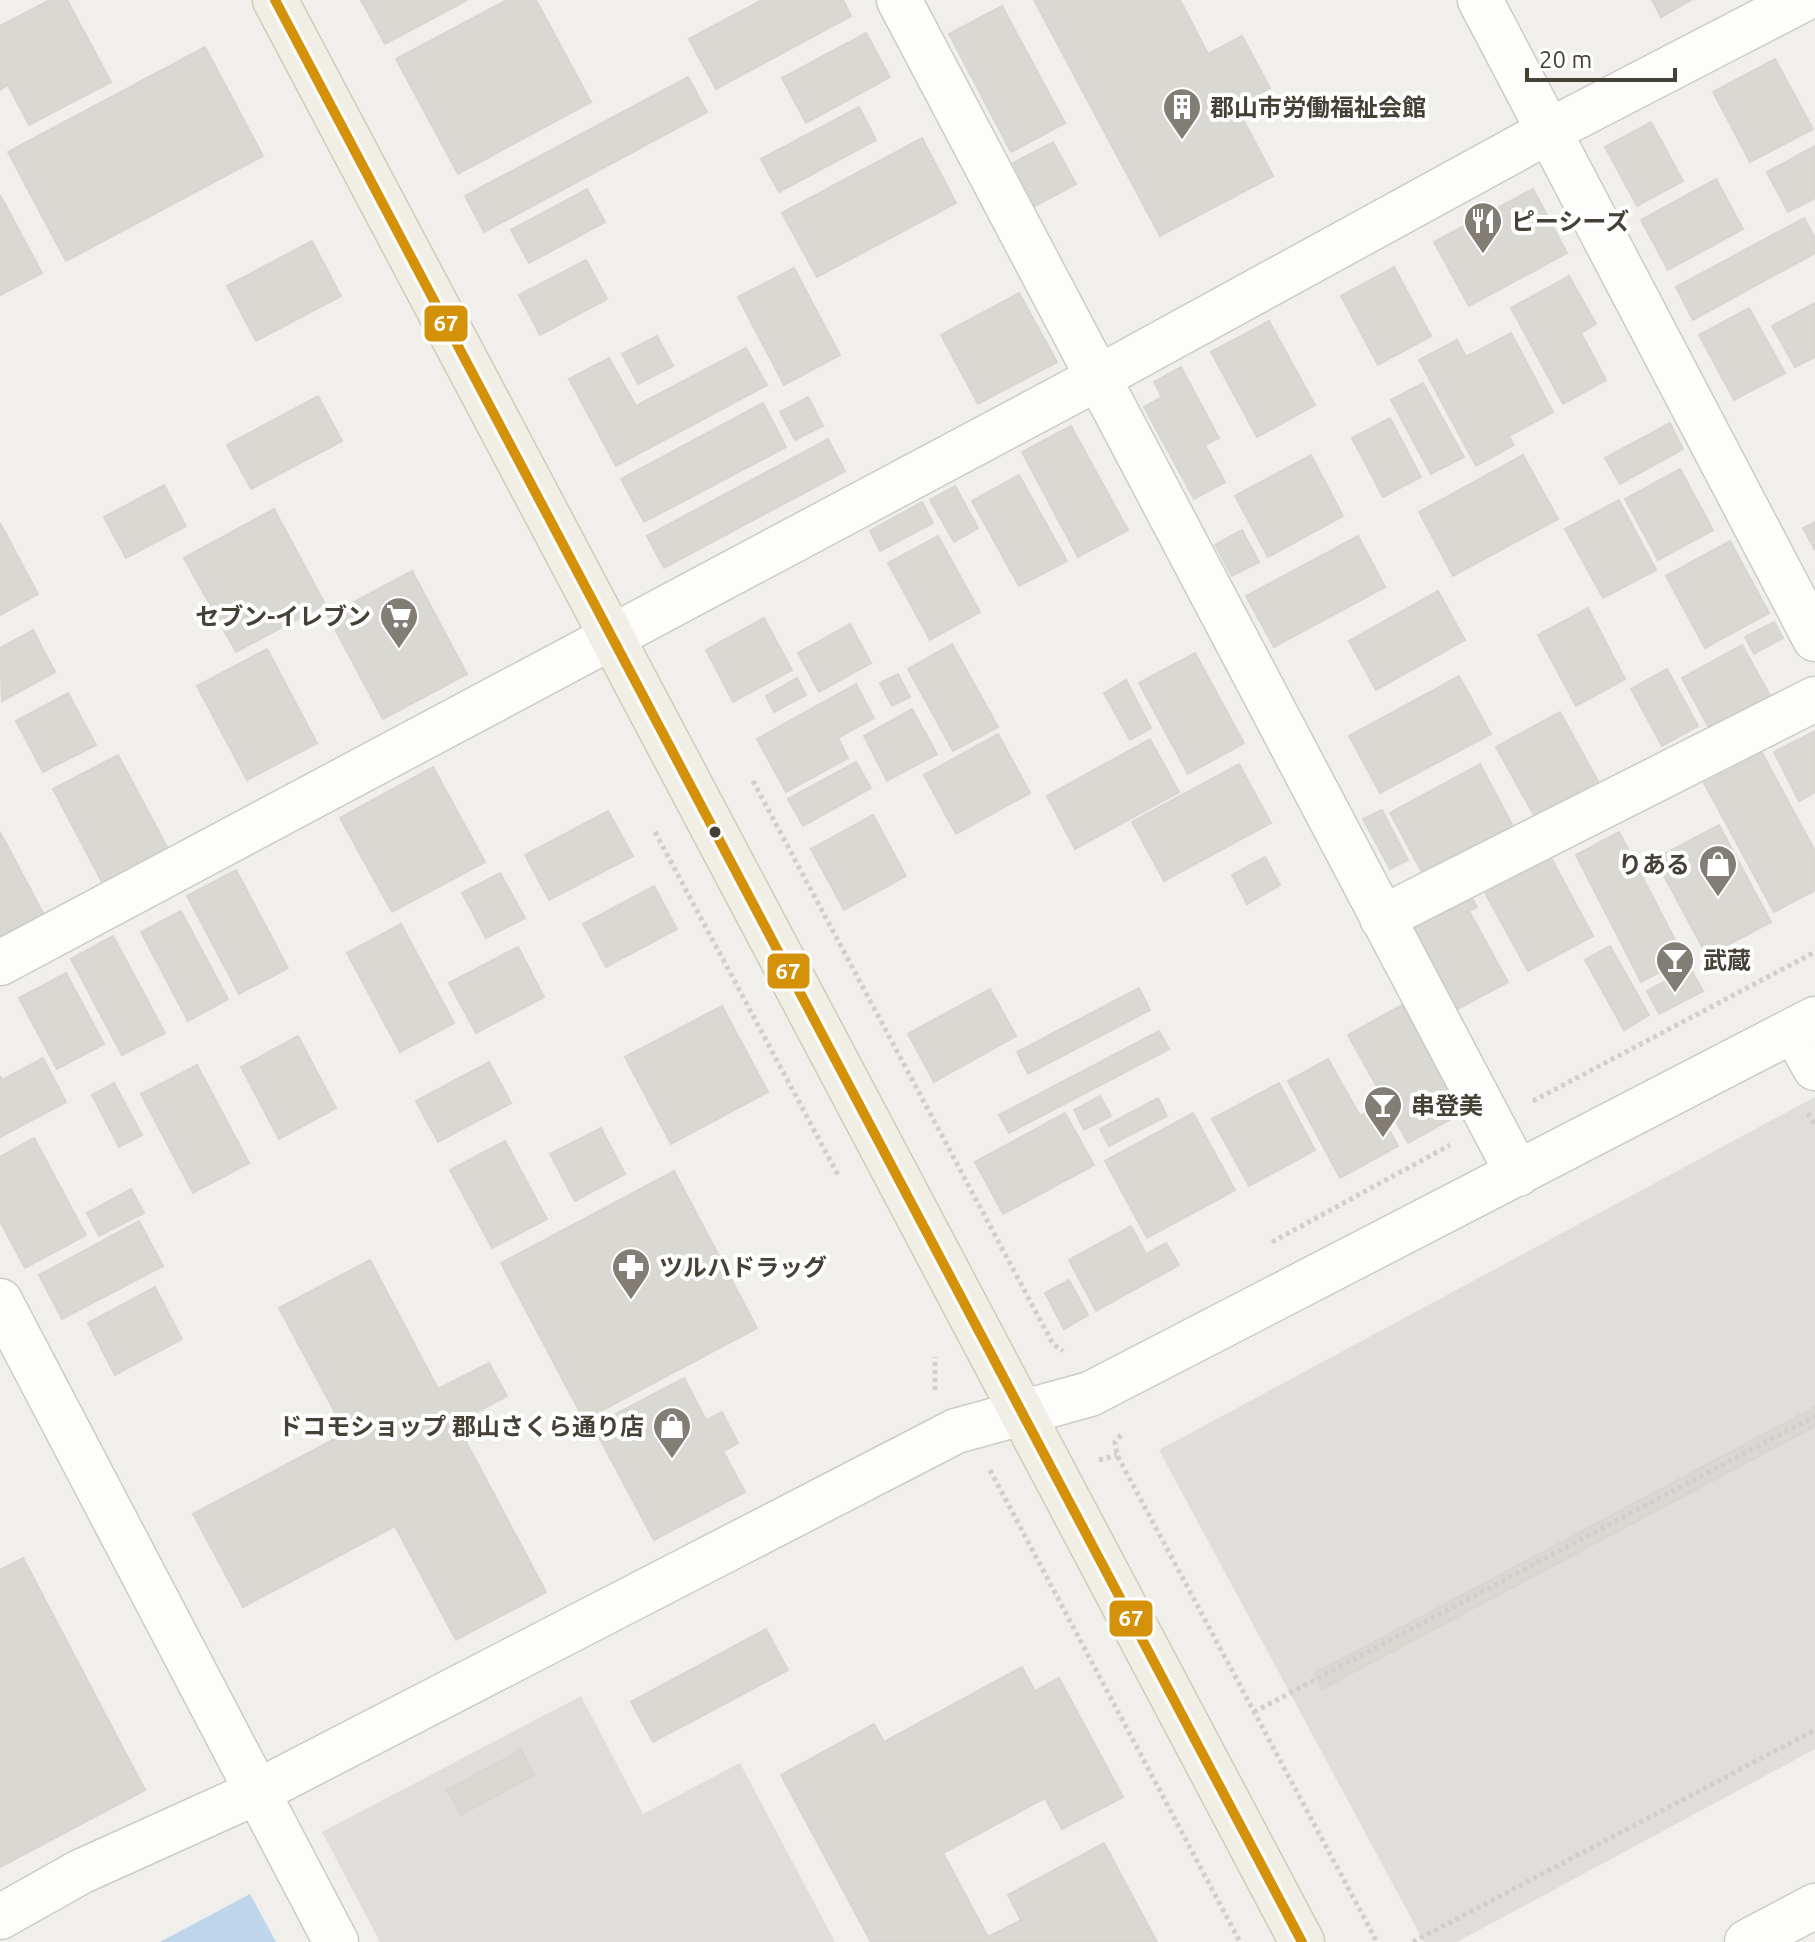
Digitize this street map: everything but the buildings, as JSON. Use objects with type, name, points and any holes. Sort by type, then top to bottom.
[{"type":"main road","points":[[275,0],[1302,1942]]},
{"type":"street","points":[[899,0],[1096,379],[1518,1174]]},
{"type":"street","points":[[1480,0],[1811,623]]},
{"type":"street","points":[[0,963],[612,634],[1096,379],[1549,131],[1802,0]]},
{"type":"street","points":[[1382,918],[1815,699]]},
{"type":"street","points":[[0,1917],[80,1872],[257,1792],[956,1431],[1019,1411],[1090,1394],[1805,1024],[1809,1086]]},
{"type":"street","points":[[0,1301],[336,1942]]},
{"type":"street","points":[[1747,1942],[1815,1906]]},
{"type":"path","points":[[753,781],[1053,1344],[1067,1353]]},
{"type":"path","points":[[655,832],[841,1180]]},
{"type":"path","points":[[1262,1247],[1815,952]]},
{"type":"path","points":[[1809,1086],[1815,1126]]},
{"type":"path","points":[[930,1347],[937,1361],[935,1392]]},
{"type":"path","points":[[1254,1712],[1815,1416]]},
{"type":"path","points":[[1124,1432],[1115,1442],[1117,1455],[1377,1942]]},
{"type":"path","points":[[986,1466],[995,1474],[1240,1942]]},
{"type":"path","points":[[1413,1942],[1815,1730]]},
{"type":"shaded area","points":[[1815,1097],[1815,1749],[1457,1942],[1424,1942],[1159,1450]]},
{"type":"shaded area","points":[[581,1696],[643,1814],[740,1763],[835,1942],[380,1942],[322,1832]]},
{"type":"water","points":[[250,1894],[276,1942],[160,1942]]},
{"type":"transit line","name":"67","points":[[275,0],[1302,1942]]},
{"type":"place","name":"郡山市労働福祉会館","points":[[1182,141]]},
{"type":"place","name":"ピーシーズ","points":[[1483,255]]},
{"type":"place","name":"セブン-イレブン","points":[[399,650]]},
{"type":"place","name":"りある","points":[[1718,898]]},
{"type":"place","name":"武蔵","points":[[1675,994]]},
{"type":"place","name":"串登美","points":[[1383,1139]]},
{"type":"place","name":"ツルハドラッグ","points":[[631,1301]]},
{"type":"place","name":"ドコモショップ 郡山さくら通り店","points":[[672,1460]]}]
